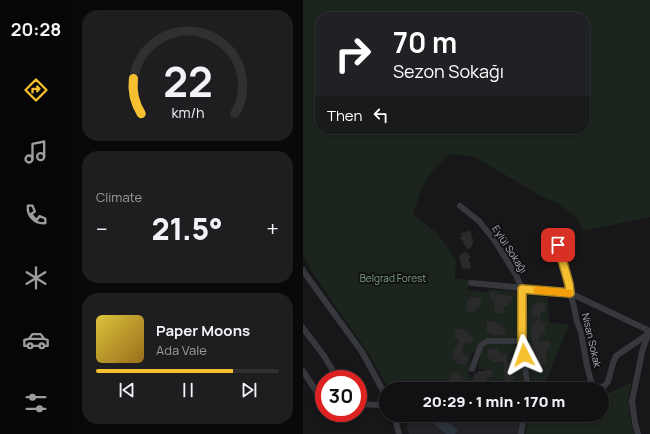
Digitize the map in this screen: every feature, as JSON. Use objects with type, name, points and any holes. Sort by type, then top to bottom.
[{"type":"street","name":"Eylül Sokağı","points":[[460,206],[479,221],[495,242],[516,275],[522,289]]},
{"type":"street","name":"Nisan Sokak","points":[[558,245],[569,284],[577,322],[581,332],[592,385],[598,388],[604,386],[608,382],[616,356],[649,332]]},
{"type":"street","points":[[303,271],[362,352],[379,383]]},
{"type":"street","points":[[471,283],[570,293],[649,332],[642,352],[632,401],[638,434]]},
{"type":"street","points":[[522,289],[522,341],[527,382]]},
{"type":"street","points":[[303,328],[324,356],[332,370]]},
{"type":"street","points":[[472,369],[481,345],[484,343],[488,341],[522,341]]},
{"type":"street","points":[[303,372],[315,390]]},
{"type":"street","points":[[367,405],[379,405]]},
{"type":"street","points":[[396,422],[399,434]]},
{"type":"street","points":[[521,434],[523,422]]},
{"type":"shaded area","points":[[410,422],[519,422],[518,434],[409,434],[406,426]]},
{"type":"shaded area","points":[[436,422],[448,422],[458,430],[455,434],[446,434],[434,424]]},
{"type":"green space","name":"Belgrad Forest","points":[[303,0],[650,0],[650,217],[583,231],[577,218],[557,203],[539,195],[475,157],[449,154],[431,172],[421,190],[413,214],[437,233],[446,245],[456,261],[455,278],[470,280],[467,290],[488,292],[489,289],[514,291],[519,296],[518,336],[513,338],[491,338],[481,340],[475,353],[472,352],[469,377],[474,378],[473,382],[385,382],[367,351],[311,271],[303,254]]},
{"type":"green space","points":[[529,296],[548,297],[549,322],[569,325],[546,382],[531,382],[527,341]]},
{"type":"green space","name":"Belgrad Forest","points":[[501,343],[519,346],[520,361],[506,362],[502,352],[498,352],[498,349],[489,348],[488,359],[492,359],[492,362],[504,362],[504,365],[522,366],[523,382],[486,382],[487,378],[492,377],[492,370],[478,369],[484,347],[491,344]]},
{"type":"green space","points":[[632,382],[629,395],[629,412],[634,434],[526,434],[527,422],[609,422],[609,393]]},
{"type":"building","points":[[470,230],[474,241],[472,243],[473,245],[468,250],[460,238],[462,236],[460,234]]},
{"type":"building","points":[[465,251],[471,257],[468,259],[471,263],[471,267],[468,270],[466,268],[464,270],[460,265],[462,264],[458,257]]},
{"type":"building","points":[[491,291],[495,292],[495,294],[512,296],[511,303],[508,302],[508,306],[504,306],[503,313],[494,313],[495,300],[490,299]]},
{"type":"building","points":[[471,297],[481,298],[481,307],[476,308],[475,312],[466,311],[467,301]]},
{"type":"building","points":[[539,302],[545,303],[545,312],[541,312],[540,323],[545,323],[545,332],[540,333],[539,341],[550,341],[550,349],[546,349],[546,366],[542,367],[542,371],[536,372],[537,369],[535,369],[535,356],[533,356],[531,327],[539,317],[532,317],[532,306]]},
{"type":"building","points":[[487,321],[497,322],[497,325],[501,325],[501,327],[506,328],[505,335],[490,335],[491,333],[487,332],[486,329]]},
{"type":"building","points":[[456,328],[466,330],[465,332],[473,336],[472,344],[464,343],[462,353],[468,356],[465,365],[456,364],[457,360],[452,358],[454,348],[456,348],[459,339],[454,338]]},
{"type":"building","points":[[488,348],[498,349],[498,352],[507,354],[506,362],[516,361],[514,382],[505,381],[505,377],[503,377],[504,362],[492,362],[492,359],[488,359]]},
{"type":"building","points":[[492,370],[492,377],[487,378],[486,382],[473,382],[474,373],[478,373],[478,371]]},
{"type":"building","points":[[460,372],[460,376],[465,378],[465,382],[450,382],[451,373]]},
{"type":"slow traffic","points":[[537,290],[569,293]]},
{"type":"route","points":[[524,355],[522,341],[522,289],[570,293],[569,284],[558,245]]}]
